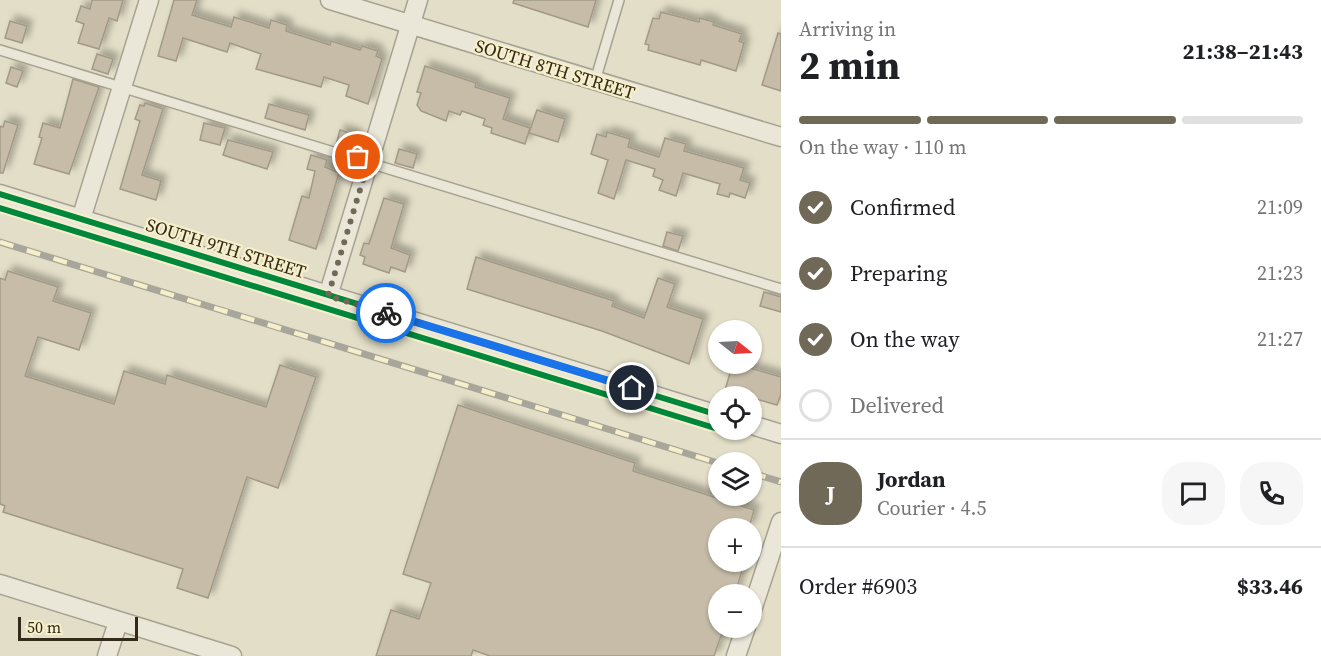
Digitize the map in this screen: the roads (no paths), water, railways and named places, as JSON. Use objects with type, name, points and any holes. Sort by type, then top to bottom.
[{"type":"street","points":[[81,219],[149,0]]},
{"type":"street","name":"SOUTH 8TH STREET","points":[[330,0],[781,137]]},
{"type":"street","points":[[328,296],[417,0]]},
{"type":"street","name":"SOUTH 9TH STREET","points":[[0,194],[708,412]]},
{"type":"street","points":[[762,428],[781,434]]},
{"type":"street","points":[[761,584],[781,522]]},
{"type":"street","points":[[0,584],[232,656]]},
{"type":"street","points":[[107,656],[118,622]]},
{"type":"street","points":[[736,656],[742,638]]},
{"type":"lane","points":[[595,81],[619,0]]},
{"type":"lane","points":[[0,50],[369,160],[781,289]]},
{"type":"railway","points":[[0,242],[708,460]]},
{"type":"railway","points":[[762,476],[781,482]]}]
